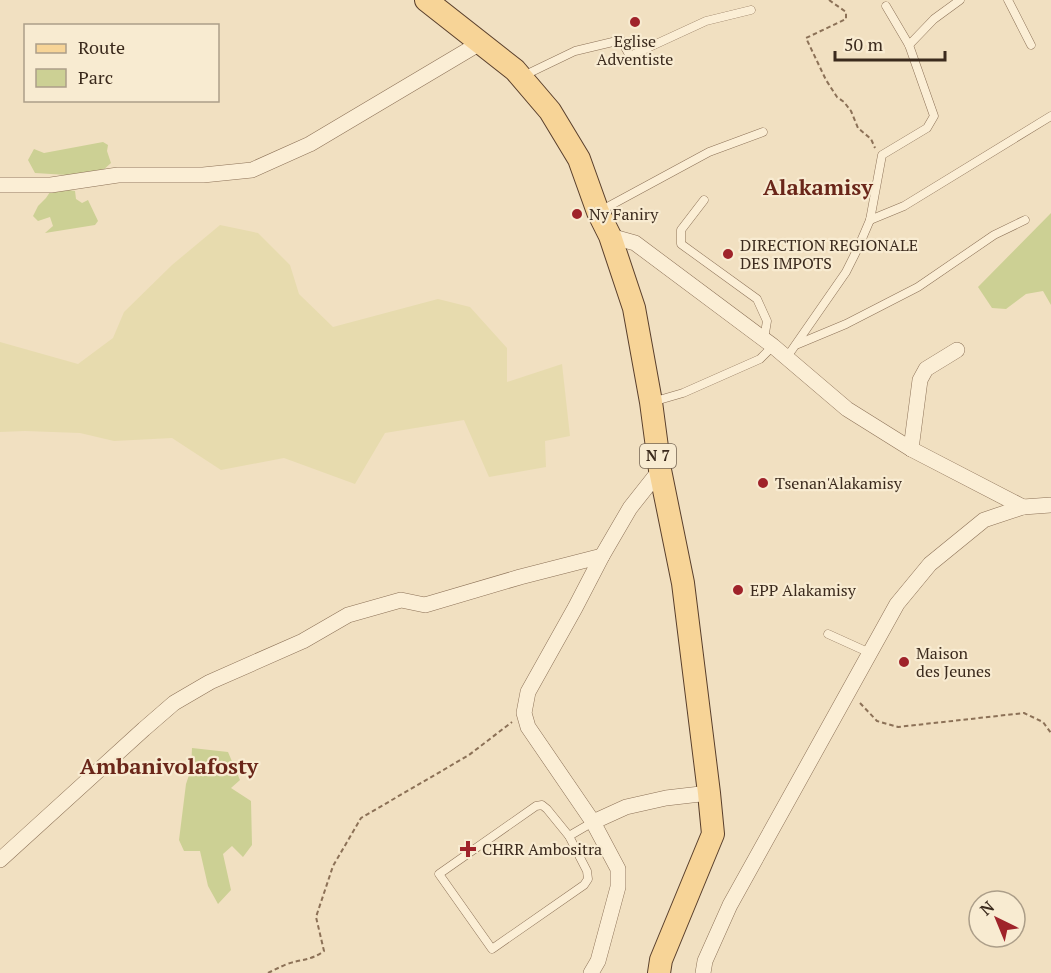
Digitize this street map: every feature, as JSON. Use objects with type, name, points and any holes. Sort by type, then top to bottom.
[{"type":"main road","name":"N 7","points":[[433,2],[480,44],[515,70],[550,111],[579,159],[598,212],[610,236],[634,308],[651,402],[660,470],[683,583],[713,834],[661,960],[659,973]]},
{"type":"street","points":[[0,185],[51,185],[118,175],[202,175],[252,170],[310,144],[480,44]]},
{"type":"street","points":[[610,236],[635,243],[787,357],[847,409],[911,449],[1023,507]]},
{"type":"street","points":[[911,449],[920,380],[926,369],[957,350]]},
{"type":"street","points":[[591,973],[598,961],[618,887],[618,869],[593,822],[528,727],[524,712],[528,692],[602,556],[630,508],[660,470]]},
{"type":"street","points":[[703,973],[705,961],[730,905],[897,604],[930,564],[984,520],[1023,507],[1051,505]]},
{"type":"street","points":[[0,860],[174,703],[210,682],[303,640],[348,615],[401,600],[425,604],[602,556]]},
{"type":"street","points":[[593,822],[626,807],[666,798],[709,793]]},
{"type":"lane","points":[[909,45],[934,19],[960,0]]},
{"type":"lane","points":[[1008,0],[1031,45]]},
{"type":"lane","points":[[787,357],[846,272],[870,220],[882,155],[927,128],[934,116],[909,45],[886,6]]},
{"type":"lane","points":[[521,77],[575,51],[621,40],[630,56],[705,21],[751,10]]},
{"type":"lane","points":[[870,220],[904,206],[1051,116]]},
{"type":"lane","points":[[598,212],[709,152],[763,132]]},
{"type":"lane","points":[[651,402],[684,393],[759,359],[769,343],[767,321],[756,299],[681,244],[681,230],[704,200]]},
{"type":"lane","points":[[797,345],[846,324],[918,287],[994,235],[1025,220]]},
{"type":"lane","points":[[828,634],[870,653]]},
{"type":"lane","points":[[542,805],[547,809],[568,836],[587,871],[588,879],[584,885],[492,949],[439,874],[536,806],[542,805]]},
{"type":"lane","points":[[568,836],[593,822]]},
{"type":"path","points":[[829,0],[846,12],[846,19],[806,38],[831,88],[851,111],[858,128],[872,139],[876,153],[882,155]]},
{"type":"path","points":[[848,690],[877,722],[898,727],[1024,713],[1043,722],[1051,733]]},
{"type":"path","points":[[268,973],[288,963],[316,957],[324,951],[316,917],[333,866],[361,818],[469,755],[524,712]]},
{"type":"shaded area","points":[[220,225],[258,233],[290,265],[299,294],[333,327],[438,299],[470,307],[507,348],[507,382],[562,364],[570,436],[545,441],[546,467],[489,477],[464,420],[385,433],[355,484],[284,458],[221,470],[172,438],[114,441],[80,433],[0,432],[0,342],[78,364],[113,338],[124,312],[172,265]]},
{"type":"green space","points":[[103,142],[108,145],[107,151],[111,163],[102,171],[67,175],[35,173],[28,160],[34,149],[44,153]]},
{"type":"green space","points":[[75,191],[76,199],[82,203],[88,200],[98,221],[95,225],[45,233],[53,226],[50,217],[38,221],[33,216],[38,206],[50,192]]},
{"type":"green space","points":[[1051,213],[1051,305],[1043,291],[1026,294],[1006,309],[992,308],[978,287]]},
{"type":"green space","points":[[192,748],[228,752],[240,780],[231,788],[251,801],[252,845],[243,857],[232,846],[223,854],[231,890],[218,904],[208,886],[200,851],[184,851],[179,840],[186,784],[191,769]]},
{"type":"place","name":"Eglise Adventiste","points":[[635,22]]},
{"type":"place","name":"Ny Faniry","points":[[577,214]]},
{"type":"place","name":"DIRECTION REGIONALE DES IMPOTS","points":[[728,254]]},
{"type":"place","name":"Tsenan'Alakamisy","points":[[763,483]]},
{"type":"place","name":"EPP Alakamisy","points":[[738,590]]},
{"type":"place","name":"Maison des Jeunes","points":[[904,662]]},
{"type":"place","name":"CHRR Ambositra","points":[[468,849]]},
{"type":"district","name":"Alakamisy","points":[[818,187]]},
{"type":"district","name":"Ambanivolafosty","points":[[169,766]]}]
